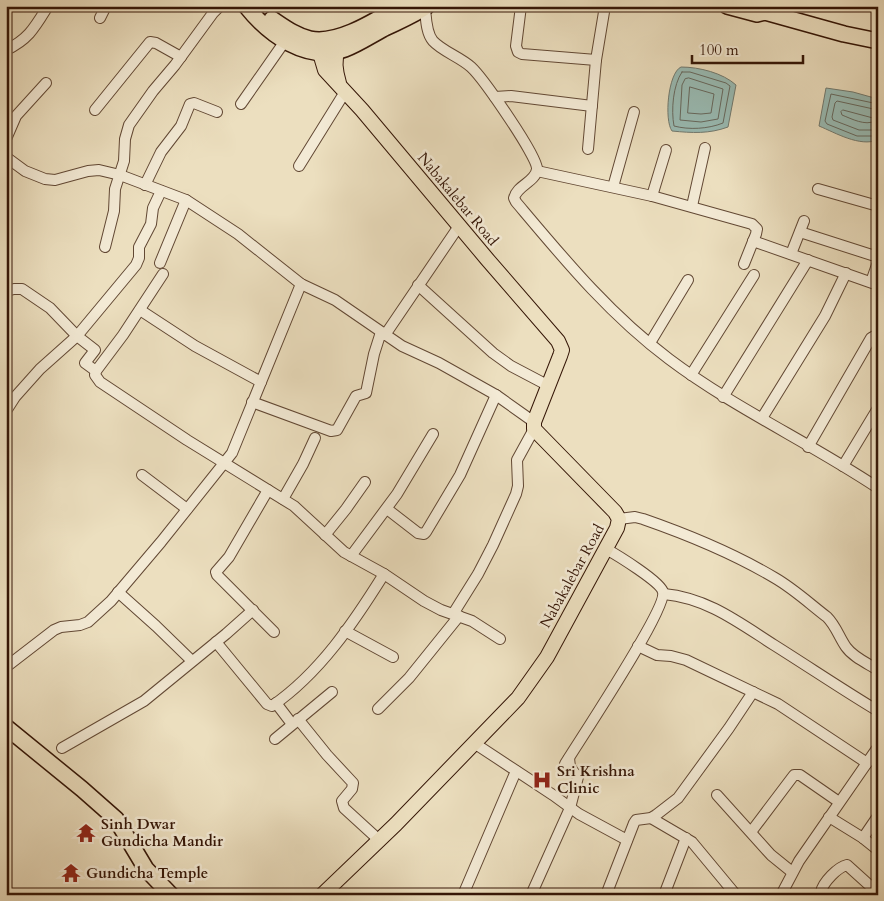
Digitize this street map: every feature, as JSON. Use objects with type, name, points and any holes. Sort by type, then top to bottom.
[{"type":"highway","points":[[246,6],[262,22],[286,41],[307,51],[335,38],[355,37]]},
{"type":"highway","points":[[258,6],[288,30],[310,39],[317,46],[338,50],[344,49],[355,37],[395,14],[426,7]]},
{"type":"highway","points":[[727,6],[756,14],[780,12],[844,34],[878,41]]},
{"type":"highway","points":[[756,14],[762,20],[776,25],[878,49]]},
{"type":"highway","points":[[6,727],[116,819],[146,869],[166,893]]},
{"type":"main road","name":"Nabakalebar Road","points":[[317,46],[325,70],[362,110],[561,345],[560,356],[534,426],[615,512],[619,519],[617,528],[547,657],[518,698],[379,840],[322,895]]},
{"type":"main road","points":[[338,50],[335,69],[342,90]]},
{"type":"street","points":[[6,50],[26,39],[34,30],[48,6]]},
{"type":"street","points":[[100,18],[106,6]]},
{"type":"street","points":[[104,247],[114,211],[115,189],[124,161],[125,139],[129,125],[153,90],[220,6]]},
{"type":"street","points":[[521,6],[516,46],[518,52],[596,60]]},
{"type":"street","points":[[588,150],[596,60],[605,6]]},
{"type":"street","points":[[426,7],[427,24],[432,40],[471,68],[495,97],[534,160],[537,170],[535,176],[517,189],[514,198],[581,280],[650,343],[691,375],[723,397],[762,418],[808,447],[876,483]]},
{"type":"street","points":[[241,104],[286,41]]},
{"type":"street","points":[[96,110],[150,42],[156,43],[181,57]]},
{"type":"street","points":[[6,140],[16,116],[46,83]]},
{"type":"street","points":[[299,166],[342,90]]},
{"type":"street","points":[[495,97],[511,96],[592,106]]},
{"type":"street","points":[[145,185],[161,152],[181,126],[190,104],[194,103],[217,112]]},
{"type":"street","points":[[613,187],[634,112]]},
{"type":"street","points":[[692,206],[705,148]]},
{"type":"street","points":[[652,196],[666,150]]},
{"type":"street","points":[[6,157],[25,171],[45,179],[67,178],[93,170],[120,175],[186,200],[238,234],[301,284],[335,300],[402,346],[439,363],[496,395],[534,426],[517,460],[518,486],[516,494],[490,552],[456,615],[409,678],[378,709]]},
{"type":"street","points":[[537,170],[692,206],[752,224],[757,229],[744,264]]},
{"type":"street","points":[[818,189],[878,206]]},
{"type":"street","points":[[6,411],[15,397],[40,369],[77,336],[138,262],[139,247],[151,224],[153,208],[161,191]]},
{"type":"street","points":[[160,263],[186,200]]},
{"type":"street","points":[[790,254],[804,221]]},
{"type":"street","points":[[252,402],[331,431],[337,430],[356,396],[366,394],[374,354],[383,334],[459,226]]},
{"type":"street","points":[[800,232],[878,257]]},
{"type":"street","points":[[753,241],[874,283],[878,262]]},
{"type":"street","points":[[723,397],[808,260]]},
{"type":"street","points":[[762,418],[825,316],[846,273]]},
{"type":"street","points":[[163,274],[140,310],[96,371],[96,378],[179,434],[283,498],[351,556],[384,574],[424,602],[480,624],[500,639]]},
{"type":"street","points":[[691,375],[754,275]]},
{"type":"street","points":[[650,343],[688,280]]},
{"type":"street","points":[[6,667],[54,630],[61,627],[80,626],[101,611],[232,453],[301,284]]},
{"type":"street","points":[[418,285],[493,353],[511,366],[549,386]]},
{"type":"street","points":[[6,292],[22,289],[50,308],[77,336],[95,350],[85,363],[96,371]]},
{"type":"street","points":[[140,310],[195,346],[261,382]]},
{"type":"street","points":[[808,447],[871,338],[878,334]]},
{"type":"street","points":[[387,509],[418,533],[424,534],[426,532],[460,475],[496,395]]},
{"type":"street","points":[[843,466],[878,408]]},
{"type":"street","points":[[351,556],[387,509],[433,434]]},
{"type":"street","points":[[283,498],[303,464],[315,438]]},
{"type":"street","points":[[142,476],[187,509]]},
{"type":"street","points":[[325,535],[346,509],[364,482]]},
{"type":"street","points":[[268,490],[229,556],[216,572],[217,576],[274,632]]},
{"type":"street","points":[[619,519],[643,519],[694,538],[745,561],[777,579],[833,622],[852,654],[878,670]]},
{"type":"street","points":[[531,895],[570,808],[578,777],[567,761],[659,610],[664,594],[659,586],[625,560],[606,549]]},
{"type":"street","points":[[216,642],[267,704],[272,706],[313,670],[331,650],[384,574]]},
{"type":"street","points":[[118,592],[192,662]]},
{"type":"street","points":[[664,594],[682,596],[709,605],[878,711]]},
{"type":"street","points":[[62,748],[144,701],[253,610]]},
{"type":"street","points":[[345,631],[394,657]]},
{"type":"street","points":[[638,646],[658,655],[678,657],[686,660],[753,692],[795,714],[867,763]]},
{"type":"street","points":[[275,739],[332,692]]},
{"type":"street","points":[[606,895],[636,820],[650,818],[670,804],[685,790],[753,692]]},
{"type":"street","points":[[276,703],[353,783],[352,789],[342,800],[344,808],[379,840]]},
{"type":"street","points":[[474,743],[590,821],[627,840]]},
{"type":"street","points":[[781,895],[792,872],[878,747]]},
{"type":"street","points":[[463,895],[516,771]]},
{"type":"street","points":[[751,832],[794,775],[800,775],[840,802]]},
{"type":"street","points":[[717,795],[771,855],[792,872]]},
{"type":"street","points":[[863,838],[878,816]]},
{"type":"street","points":[[829,817],[863,838],[878,850]]},
{"type":"street","points":[[650,818],[686,838],[698,848],[726,890],[736,895]]},
{"type":"street","points":[[664,895],[686,838]]},
{"type":"street","points":[[822,895],[822,886],[842,866],[847,865],[878,893]]},
{"type":"water","points":[[681,67],[710,72],[724,77],[736,85],[728,127],[700,132],[672,131],[668,117],[670,87],[673,78]]},
{"type":"water","points":[[826,88],[853,92],[878,99],[878,140],[863,142],[819,126]]},
{"type":"place","name":"Sri Krishna Clinic","points":[[542,780]]},
{"type":"place","name":"Sinh Dwar Gundicha Mandir","points":[[86,833]]},
{"type":"place","name":"Gundicha Temple","points":[[71,873]]}]
